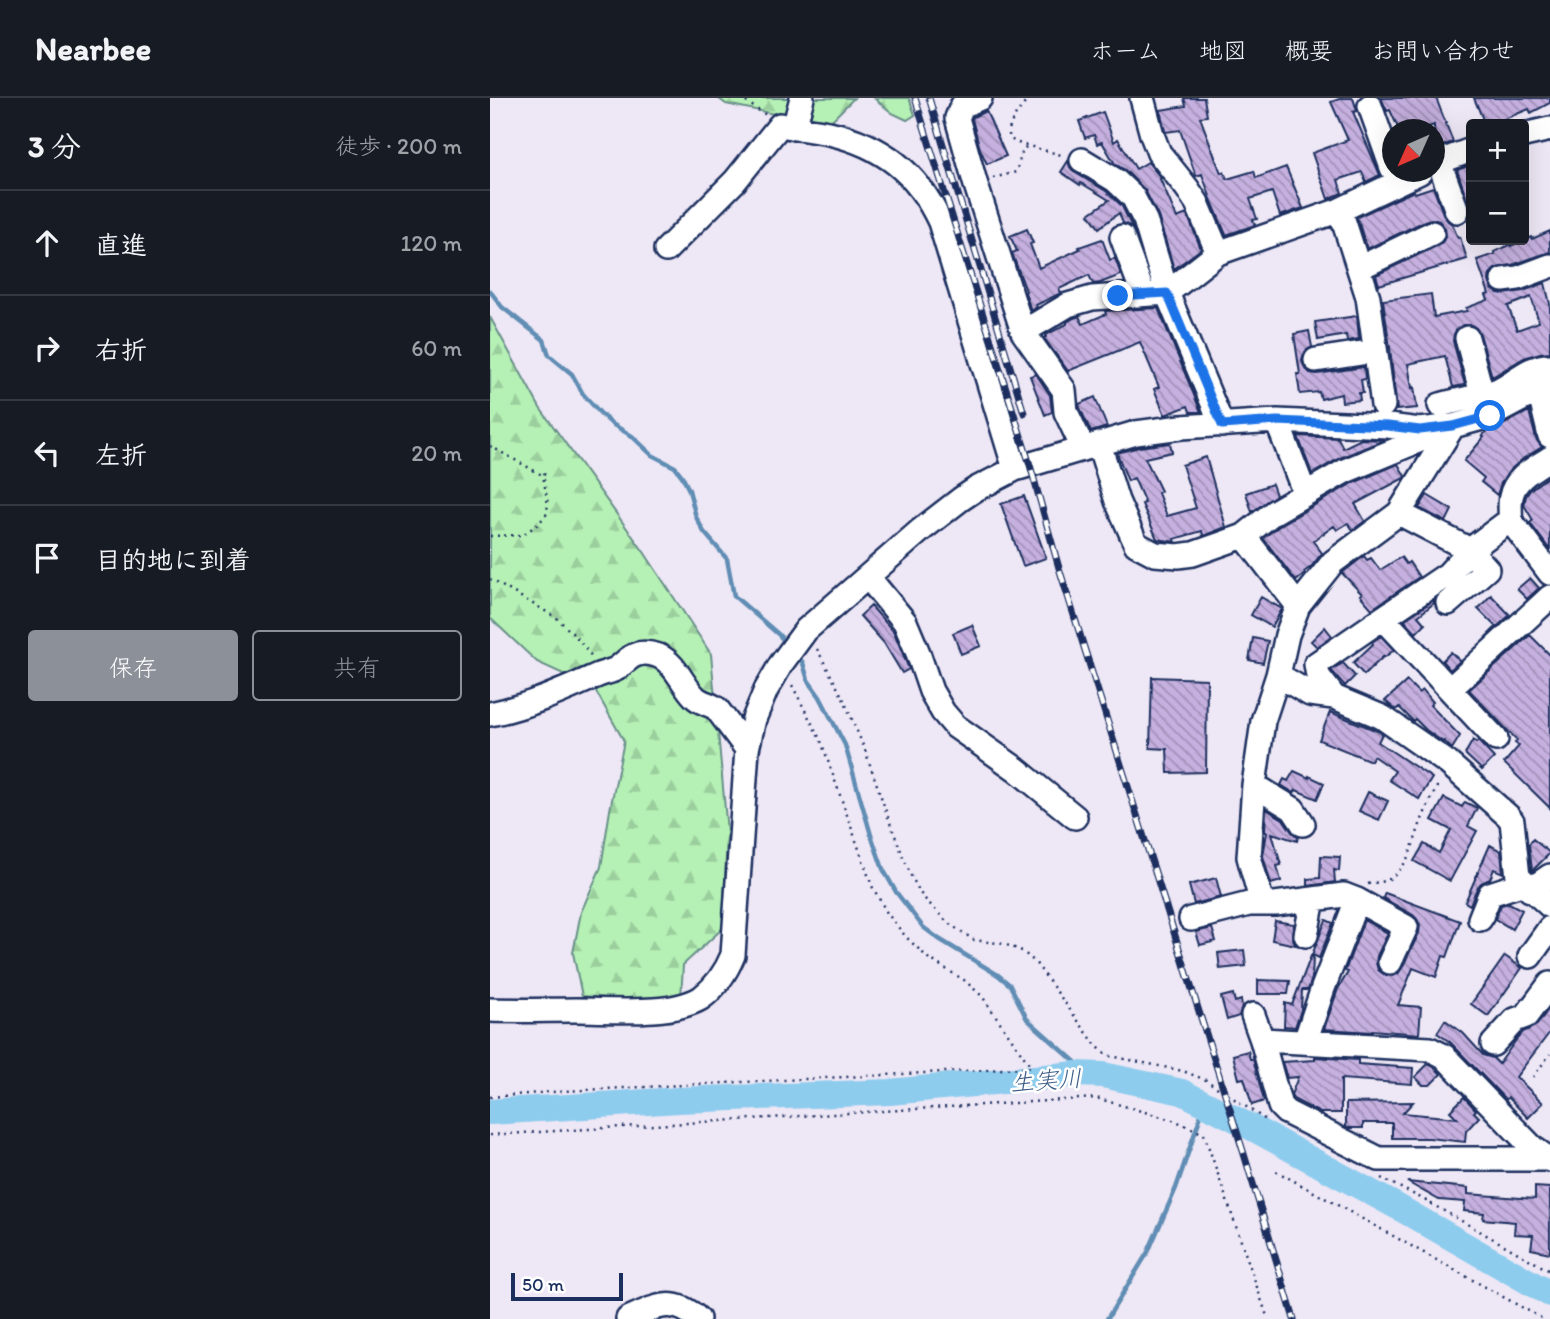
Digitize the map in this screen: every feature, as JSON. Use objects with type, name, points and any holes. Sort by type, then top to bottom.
[{"type":"street","points":[[666,250],[787,126],[802,98]]},
{"type":"street","points":[[980,98],[962,106],[957,117],[1023,332],[1064,390],[1066,412],[1091,446],[1136,544],[1155,554],[1178,556],[1193,554],[1244,536],[1275,512],[1345,471],[1453,426],[1490,416],[1544,386],[1550,436]]},
{"type":"street","points":[[1142,98],[1159,153],[1197,203],[1218,253]]},
{"type":"street","points":[[1370,106],[1382,139]]},
{"type":"street","points":[[787,126],[831,134],[875,149],[906,171],[930,200],[940,222],[1016,469]]},
{"type":"street","points":[[1529,134],[1550,129]]},
{"type":"street","points":[[1445,160],[1466,152]]},
{"type":"street","points":[[1082,160],[1115,180],[1133,197],[1145,220],[1167,293],[1222,425]]},
{"type":"street","points":[[1023,332],[1068,305],[1080,301],[1167,293],[1218,253],[1340,210],[1383,182]]},
{"type":"street","points":[[1440,182],[1457,211]]},
{"type":"street","points":[[1340,210],[1368,297],[1382,405]]},
{"type":"street","points":[[1359,268],[1432,233]]},
{"type":"street","points":[[1122,237],[1143,294]]},
{"type":"street","points":[[1503,280],[1518,278],[1550,266]]},
{"type":"street","points":[[1467,338],[1482,394]]},
{"type":"street","points":[[1316,360],[1375,351]]},
{"type":"street","points":[[1440,405],[1498,390],[1522,374],[1542,366],[1550,366]]},
{"type":"street","points":[[1277,421],[1305,494]]},
{"type":"street","points":[[490,1010],[651,1010],[679,1007],[700,998],[717,984],[733,955],[747,749],[766,690],[806,630],[921,530],[976,489],[1016,469],[1091,446],[1136,433],[1181,427],[1277,421],[1420,430],[1453,426]]},
{"type":"street","points":[[1262,903],[1249,857],[1254,785],[1263,721],[1298,606],[1333,562],[1399,513],[1453,426]]},
{"type":"street","points":[[1550,458],[1522,476],[1511,495],[1510,520],[1550,573]]},
{"type":"street","points":[[1399,513],[1470,550],[1486,569],[1448,603]]},
{"type":"street","points":[[1334,697],[1318,676],[1316,664],[1448,574],[1470,550],[1510,520]]},
{"type":"street","points":[[1244,536],[1298,606]]},
{"type":"street","points":[[868,578],[905,622],[931,691],[955,726],[1016,769],[1075,817]]},
{"type":"street","points":[[1451,689],[1550,597]]},
{"type":"street","points":[[1383,618],[1496,739]]},
{"type":"street","points":[[490,714],[557,694],[616,669],[640,653],[663,658],[694,696],[702,703],[717,709],[747,749]]},
{"type":"street","points":[[1278,676],[1310,694],[1334,697],[1382,717],[1448,763],[1512,821],[1518,877],[1550,906]]},
{"type":"street","points":[[1254,785],[1293,809],[1303,824]]},
{"type":"street","points":[[1480,919],[1490,894],[1527,886],[1550,876]]},
{"type":"street","points":[[1191,919],[1250,904],[1275,904],[1344,895],[1406,927],[1390,962]]},
{"type":"street","points":[[1306,935],[1313,899]]},
{"type":"street","points":[[1305,1042],[1357,900]]},
{"type":"street","points":[[1530,956],[1550,928]]},
{"type":"street","points":[[1493,1044],[1515,1020],[1526,1016],[1550,984]]},
{"type":"street","points":[[1253,1015],[1280,1106],[1286,1112],[1380,1159],[1550,1159]]},
{"type":"street","points":[[1262,1040],[1430,1049],[1444,1056],[1533,1147],[1550,1159]]},
{"type":"street","points":[[628,1319],[660,1307],[675,1305],[686,1309],[698,1319]]},
{"type":"path","points":[[740,98],[787,126]]},
{"type":"path","points":[[1029,98],[1010,124],[1010,138],[1082,160]]},
{"type":"path","points":[[975,182],[1016,172],[1027,145]]},
{"type":"path","points":[[490,446],[543,475]]},
{"type":"path","points":[[543,475],[548,470]]},
{"type":"path","points":[[490,536],[522,535],[537,526],[546,515],[548,505],[543,475]]},
{"type":"path","points":[[490,579],[557,618],[604,672]]},
{"type":"path","points":[[806,630],[843,698],[865,750],[909,873],[922,896],[948,923],[974,940],[1004,944],[1022,951],[1035,962],[1106,1055],[1183,1072],[1206,1080],[1274,1125]]},
{"type":"path","points":[[490,1097],[1031,1066],[982,996],[964,980],[928,958],[906,937],[887,913],[872,887],[821,741],[781,664]]},
{"type":"path","points":[[1357,900],[1366,886],[1386,881],[1407,859],[1422,818],[1448,763]]},
{"type":"path","points":[[1533,1077],[1550,1054]]},
{"type":"path","points":[[490,1135],[1096,1098],[1176,1121],[1203,1133],[1268,1319]]},
{"type":"path","points":[[1276,1171],[1542,1319]]},
{"type":"path","points":[[1372,1174],[1421,1198],[1550,1270]]},
{"type":"green space","points":[[718,98],[854,98],[831,121],[815,121],[726,104]]},
{"type":"green space","points":[[874,98],[909,98],[915,115],[907,120],[892,113]]},
{"type":"green space","points":[[490,317],[540,408],[644,552],[711,654],[727,832],[723,928],[683,965],[681,998],[623,1000],[582,996],[573,953],[581,912],[601,867],[624,741],[594,688],[537,662],[490,618]]},
{"type":"building","points":[[1184,98],[1204,98],[1207,116],[1200,117],[1221,173],[1224,172],[1227,179],[1254,171],[1256,178],[1286,167],[1303,208],[1280,216],[1272,192],[1250,199],[1257,219],[1253,220],[1255,225],[1226,235],[1202,174],[1196,176],[1180,130],[1165,131],[1160,110],[1186,106]]},
{"type":"building","points":[[1353,98],[1357,111],[1353,112],[1380,175],[1366,182],[1362,172],[1338,180],[1342,193],[1328,199],[1312,153],[1348,140],[1331,102]]},
{"type":"building","points":[[1381,98],[1436,98],[1444,119],[1394,119],[1390,110],[1387,111]]},
{"type":"building","points":[[1474,98],[1550,98],[1550,103],[1531,113],[1529,109],[1504,119],[1483,119]]},
{"type":"building","points":[[986,111],[1006,156],[987,164],[972,119]]},
{"type":"building","points":[[1103,112],[1114,142],[1118,139],[1136,169],[1148,162],[1161,178],[1177,218],[1187,214],[1201,249],[1174,269],[1158,216],[1145,190],[1115,164],[1102,142],[1097,144],[1094,135],[1085,138],[1079,121]]},
{"type":"building","points":[[1445,121],[1453,142],[1445,145]]},
{"type":"building","points":[[1068,161],[1074,172],[1106,191],[1122,206],[1133,229],[1123,223],[1119,213],[1099,228],[1089,214],[1109,200],[1061,172]]},
{"type":"building","points":[[1466,167],[1466,196],[1457,170]]},
{"type":"building","points":[[1433,187],[1444,216],[1452,224],[1458,238],[1460,237],[1467,259],[1379,285],[1376,275],[1439,245],[1446,235],[1445,228],[1439,221],[1427,220],[1367,249],[1357,217],[1414,191],[1415,193]]},
{"type":"building","points":[[1027,229],[1039,268],[1080,249],[1079,247],[1102,239],[1110,260],[1115,258],[1121,275],[1093,284],[1089,275],[1059,289],[1061,293],[1036,305],[1031,311],[1012,253],[1017,251],[1010,236]]},
{"type":"building","points":[[1550,231],[1550,252],[1495,269],[1490,274],[1489,281],[1492,289],[1504,294],[1545,283],[1550,304],[1550,352],[1524,358],[1492,377],[1480,334],[1471,325],[1463,325],[1457,329],[1453,341],[1465,385],[1453,387],[1445,356],[1408,364],[1417,408],[1397,410],[1383,300],[1431,294],[1434,317],[1467,311],[1466,308],[1488,300],[1486,295],[1489,294],[1477,260],[1495,254],[1494,252],[1509,245],[1529,245],[1531,237],[1532,239]],"holes":[[[1531,297],[1539,322],[1517,330],[1508,306]]]},
{"type":"building","points":[[1158,308],[1201,412],[1190,412],[1188,406],[1165,415],[1154,389],[1159,387],[1140,342],[1068,371],[1044,338],[1079,316],[1083,324],[1106,314],[1105,311]]},
{"type":"building","points":[[1357,316],[1359,339],[1347,341],[1346,335],[1318,340],[1315,322]]},
{"type":"building","points":[[1309,331],[1312,347],[1303,356],[1305,368],[1310,373],[1317,374],[1364,367],[1365,379],[1361,380],[1363,393],[1359,393],[1360,400],[1342,402],[1341,394],[1321,399],[1319,392],[1300,394],[1294,334]]},
{"type":"building","points":[[1036,374],[1050,395],[1052,412],[1045,415],[1030,376]]},
{"type":"building","points":[[1095,397],[1107,427],[1091,432],[1079,404]]},
{"type":"building","points":[[1529,411],[1536,439],[1542,447],[1510,470],[1497,495],[1481,482],[1484,478],[1464,461],[1486,432]]},
{"type":"building","points":[[1298,436],[1338,438],[1343,448],[1361,439],[1384,440],[1340,458],[1312,474]]},
{"type":"building","points":[[1170,443],[1172,452],[1145,458],[1161,491],[1158,493],[1167,516],[1196,508],[1182,465],[1206,457],[1226,527],[1203,536],[1202,531],[1174,539],[1176,542],[1157,539],[1134,478],[1128,481],[1117,453]]},
{"type":"building","points":[[1398,464],[1404,478],[1355,504],[1365,521],[1353,530],[1348,523],[1337,530],[1334,526],[1313,541],[1322,553],[1296,581],[1263,538],[1351,484]]},
{"type":"building","points":[[1550,475],[1550,550],[1530,523],[1533,520],[1524,505],[1531,489]]},
{"type":"building","points":[[1272,484],[1276,495],[1252,512],[1246,493]]},
{"type":"building","points":[[1427,495],[1452,510],[1446,522],[1419,508]]},
{"type":"building","points":[[1024,496],[1046,558],[1023,566],[1001,504]]},
{"type":"building","points":[[1364,556],[1367,560],[1371,558],[1380,570],[1401,557],[1406,564],[1409,562],[1419,577],[1372,609],[1342,573]]},
{"type":"building","points":[[1530,578],[1539,588],[1527,599],[1517,589]]},
{"type":"building","points":[[1491,595],[1510,615],[1485,638],[1496,627],[1478,609]]},
{"type":"building","points":[[1261,597],[1282,609],[1272,627],[1251,615]]},
{"type":"building","points":[[1434,600],[1434,603],[1418,616],[1425,624],[1416,633],[1404,620]]},
{"type":"building","points":[[871,606],[894,632],[909,669],[902,673],[884,643],[860,616]]},
{"type":"building","points":[[972,625],[981,646],[961,654],[953,633]]},
{"type":"building","points":[[1325,627],[1332,636],[1317,647],[1311,641]]},
{"type":"building","points":[[1530,635],[1550,655],[1550,808],[1504,763],[1519,746],[1515,743],[1517,740],[1469,690]]},
{"type":"building","points":[[1381,636],[1394,650],[1364,675],[1353,663]]},
{"type":"building","points":[[1253,638],[1268,641],[1263,663],[1249,660]]},
{"type":"building","points":[[1451,652],[1460,661],[1450,670],[1442,661]]},
{"type":"building","points":[[1343,663],[1355,676],[1345,686],[1331,670]]},
{"type":"building","points":[[1152,677],[1207,679],[1206,772],[1168,773],[1167,749],[1150,748]]},
{"type":"building","points":[[1407,681],[1419,693],[1423,690],[1433,702],[1430,705],[1460,736],[1452,749],[1415,719],[1413,721],[1399,707],[1396,710],[1385,701]]},
{"type":"building","points":[[1330,712],[1380,732],[1382,734],[1378,742],[1432,778],[1419,799],[1389,780],[1395,771],[1373,756],[1371,761],[1319,740]]},
{"type":"building","points":[[1473,740],[1476,743],[1478,741],[1494,758],[1482,770],[1465,754]]},
{"type":"building","points":[[1294,771],[1324,783],[1317,799],[1296,790],[1294,793],[1281,785],[1284,779],[1288,781]]},
{"type":"building","points":[[1368,792],[1388,801],[1379,820],[1359,811]]},
{"type":"building","points":[[1444,798],[1462,807],[1465,802],[1477,808],[1468,826],[1477,831],[1450,881],[1414,861],[1424,844],[1439,853],[1451,830],[1432,820]]},
{"type":"building","points":[[1266,809],[1283,819],[1298,837],[1297,841],[1272,833],[1281,865],[1277,866],[1281,881],[1271,884],[1263,856],[1267,832]]},
{"type":"building","points":[[1533,839],[1550,853],[1532,871],[1529,844]]},
{"type":"building","points":[[1490,845],[1501,851],[1503,873],[1494,869],[1490,879],[1477,888],[1470,905],[1465,902]]},
{"type":"building","points":[[1321,856],[1340,857],[1339,871],[1334,870],[1335,882],[1308,886],[1308,879],[1320,878]]},
{"type":"building","points":[[1216,878],[1221,897],[1194,904],[1189,885]]},
{"type":"building","points":[[1385,893],[1460,921],[1447,957],[1443,956],[1436,977],[1413,968],[1398,1005],[1421,1007],[1419,1034],[1324,1029],[1338,989],[1348,972],[1345,971],[1364,920],[1388,933],[1376,963],[1378,970],[1385,975],[1398,974],[1419,933],[1420,925],[1417,919],[1383,898]]},
{"type":"building","points":[[1509,903],[1522,910],[1512,929],[1495,919],[1501,905]]},
{"type":"building","points":[[1326,920],[1333,923],[1319,958],[1312,955]]},
{"type":"building","points":[[1275,921],[1294,924],[1293,939],[1296,945],[1272,940]]},
{"type":"building","points":[[1212,928],[1216,941],[1200,945],[1196,932]]},
{"type":"building","points":[[1244,950],[1246,966],[1220,969],[1218,953]]},
{"type":"building","points":[[1311,956],[1312,978],[1308,990],[1302,990],[1301,1010],[1295,1027],[1284,1026],[1285,1003],[1292,1005]]},
{"type":"building","points":[[1505,956],[1522,968],[1488,1016],[1471,1004]]},
{"type":"building","points":[[1258,980],[1290,981],[1288,994],[1258,994]]},
{"type":"building","points":[[1233,994],[1235,1002],[1241,1000],[1242,1006],[1239,1016],[1227,1020],[1221,997]]},
{"type":"building","points":[[1550,1007],[1550,1032],[1516,1077],[1543,1103],[1528,1118],[1508,1097],[1506,1100],[1450,1042],[1437,1033],[1445,1020],[1463,1033],[1483,1055],[1493,1058],[1499,1064],[1523,1032],[1537,1025]]},
{"type":"building","points":[[1248,1051],[1250,1059],[1253,1059],[1264,1101],[1252,1105],[1244,1078],[1239,1079],[1233,1055]]},
{"type":"building","points":[[1315,1057],[1358,1060],[1358,1064],[1413,1068],[1412,1084],[1341,1079],[1341,1113],[1320,1113],[1293,1099],[1291,1095],[1298,1077],[1287,1078],[1282,1062],[1315,1060]]},
{"type":"building","points":[[1428,1064],[1441,1074],[1430,1085],[1423,1085],[1415,1077]]},
{"type":"building","points":[[1464,1097],[1479,1117],[1466,1131],[1465,1142],[1392,1138],[1392,1123],[1363,1123],[1363,1128],[1346,1127],[1346,1103],[1413,1102],[1403,1113],[1457,1118],[1450,1111]]},
{"type":"building","points":[[1407,1182],[1468,1188],[1468,1194],[1535,1199],[1535,1187],[1550,1188],[1550,1253],[1531,1249],[1533,1235],[1514,1234],[1515,1222],[1483,1219],[1484,1213],[1464,1211],[1465,1202],[1439,1200]]},
{"type":"waterway","points":[[490,291],[502,307],[544,340],[549,355],[572,374],[583,394],[601,414],[632,436],[652,455],[675,467],[689,490],[696,517],[704,532],[727,559],[734,596],[788,645]]},
{"type":"waterway","points":[[796,654],[845,745],[871,835],[883,869],[896,892],[923,927],[1010,985],[1027,1019],[1090,1075]]},
{"type":"waterway","name":"生実川","points":[[490,1112],[679,1100],[890,1092],[1076,1074],[1103,1075],[1182,1092],[1398,1207],[1550,1294]]},
{"type":"waterway","points":[[1107,1319],[1148,1252],[1176,1188],[1200,1118],[1202,1103]]},
{"type":"railway","points":[[915,98],[1294,1319]]},
{"type":"railway","points":[[929,98],[1024,413]]},
{"type":"route","points":[[1118,296],[1167,293],[1222,425],[1277,421],[1420,430],[1453,426],[1490,416]]}]
